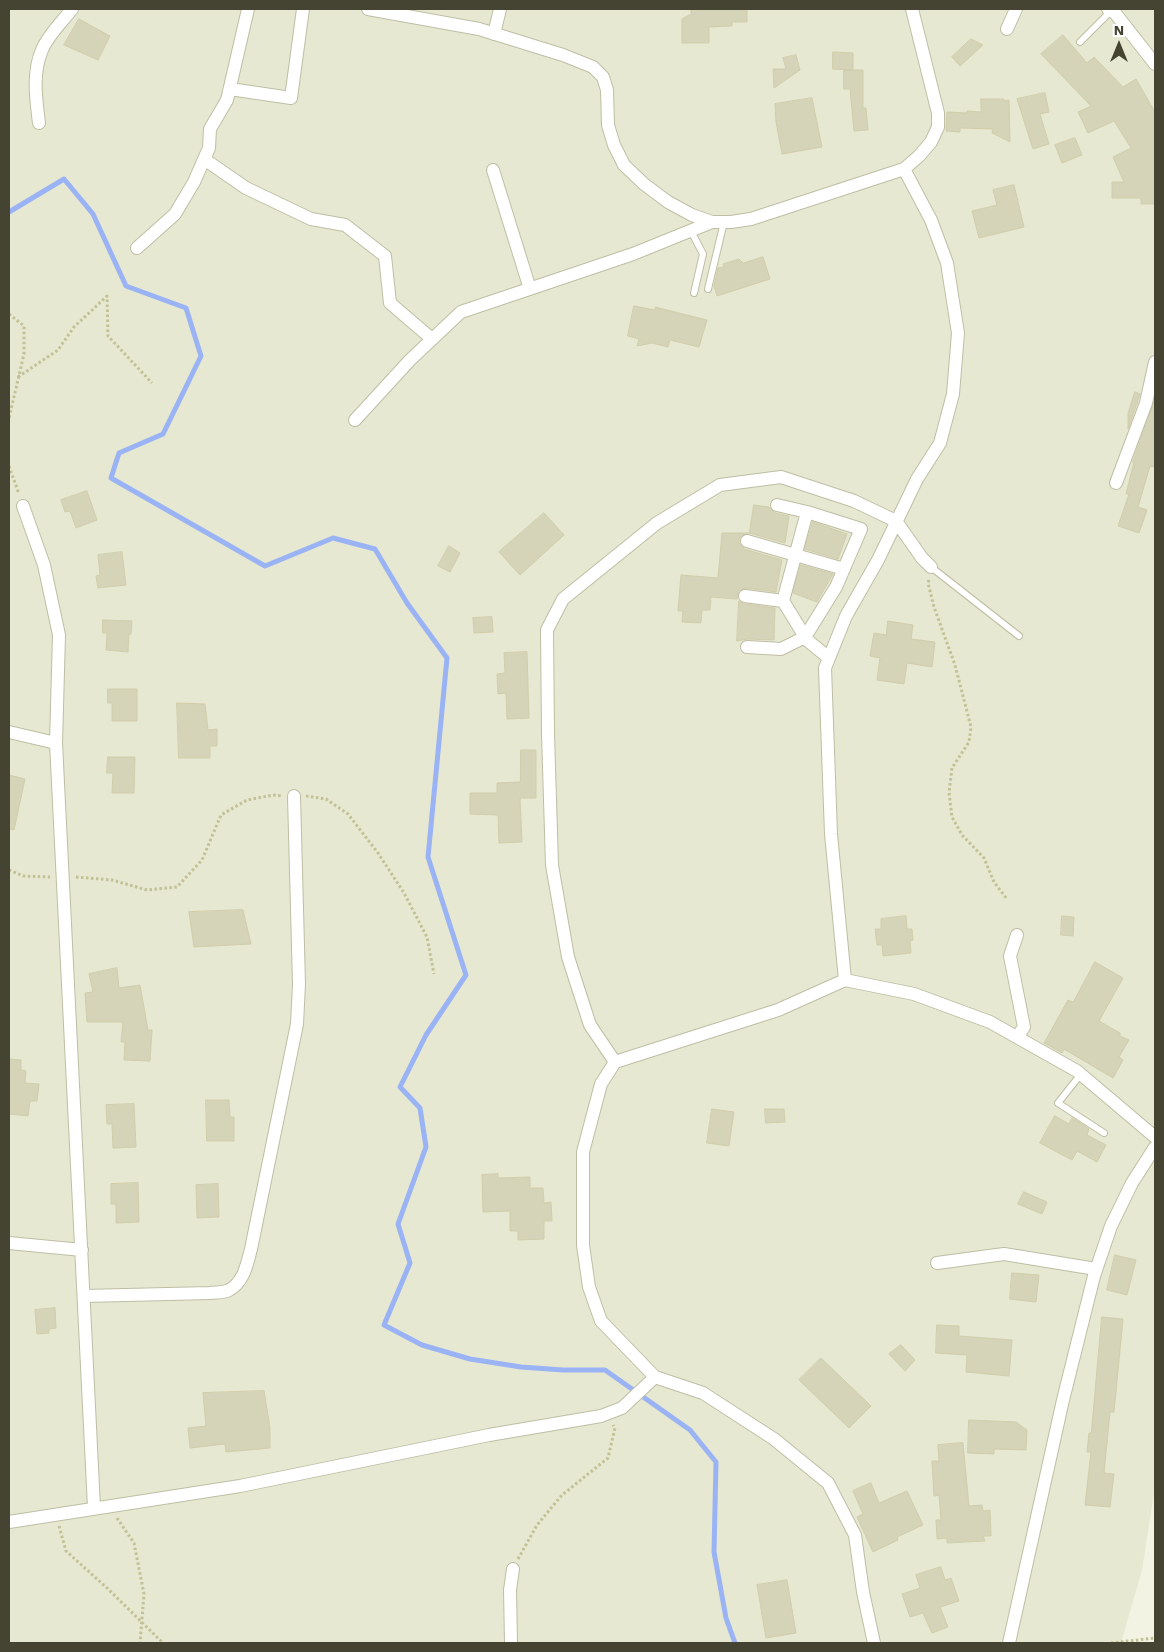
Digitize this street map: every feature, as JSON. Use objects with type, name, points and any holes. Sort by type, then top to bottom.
[{"type":"street","points":[[39,123],[35,88],[38,60],[42,48],[72,9]]},
{"type":"street","points":[[137,248],[175,214],[194,182],[209,148],[210,129],[227,100],[248,9]]},
{"type":"street","points":[[230,88],[291,98],[303,9]]},
{"type":"street","points":[[373,9],[494,34],[593,67],[604,76],[607,90],[608,125],[614,145],[624,165],[644,184],[668,202],[692,215],[718,222]]},
{"type":"street","points":[[494,34],[500,9]]},
{"type":"street","points":[[354,420],[410,360],[461,312],[633,254],[691,230],[718,222],[751,219],[904,169],[931,142],[938,127],[935,96],[912,9]]},
{"type":"street","points":[[1007,29],[1016,9]]},
{"type":"street","points":[[1109,10],[1120,20],[1155,64]]},
{"type":"street","points":[[204,159],[246,188],[311,219],[345,225],[385,256],[390,303],[432,339]]},
{"type":"street","points":[[845,980],[840,944],[831,824],[825,668],[846,616],[878,560],[917,479],[940,443],[953,394],[958,333],[947,262],[931,220],[904,169]]},
{"type":"street","points":[[493,170],[530,289]]},
{"type":"street","points":[[1116,483],[1146,403],[1155,362]]},
{"type":"street","points":[[615,1062],[590,1025],[568,957],[552,865],[547,630],[563,600],[657,523],[720,485],[781,477],[854,501],[896,521],[922,558],[932,567]]},
{"type":"street","points":[[747,647],[781,649],[805,637],[836,587],[861,529],[777,504]]},
{"type":"street","points":[[23,506],[44,565],[60,635],[56,743],[94,1507]]},
{"type":"street","points":[[807,512],[783,600],[805,637],[830,658]]},
{"type":"street","points":[[747,541],[844,569]]},
{"type":"street","points":[[745,596],[783,600]]},
{"type":"street","points":[[9,732],[56,743]]},
{"type":"street","points":[[84,1296],[228,1291],[237,1284],[245,1271],[297,1024],[299,984],[294,796]]},
{"type":"street","points":[[1017,935],[1010,956],[1024,1027],[1017,1037]]},
{"type":"street","points":[[874,1643],[863,1592],[855,1535],[828,1483],[774,1439],[704,1393],[655,1377],[601,1321],[589,1287],[582,1245],[583,1152],[601,1084],[615,1062],[778,1010],[845,980],[914,994],[990,1022],[1081,1074],[1155,1138]]},
{"type":"street","points":[[1008,1643],[1075,1346],[1096,1269],[1111,1226],[1132,1183],[1155,1147]]},
{"type":"street","points":[[9,1243],[82,1250]]},
{"type":"street","points":[[937,1263],[1004,1254],[1096,1269]]},
{"type":"street","points":[[9,1522],[94,1507],[240,1486],[489,1435],[608,1413],[622,1408],[655,1377]]},
{"type":"street","points":[[511,1643],[510,1590],[514,1569]]},
{"type":"lane","points":[[1080,42],[1109,10]]},
{"type":"lane","points":[[708,289],[718,222]]},
{"type":"lane","points":[[691,230],[703,254],[694,293]]},
{"type":"lane","points":[[932,567],[1019,636]]},
{"type":"lane","points":[[1081,1074],[1058,1103],[1104,1133]]},
{"type":"path","points":[[18,377],[58,350],[74,327],[107,296],[108,336],[152,383]]},
{"type":"path","points":[[9,314],[24,326],[24,354],[9,418]]},
{"type":"path","points":[[9,466],[23,506]]},
{"type":"path","points":[[932,567],[928,583],[934,607],[955,664],[971,728],[969,742],[952,768],[949,793],[952,818],[962,835],[984,858],[994,882],[1007,899]]},
{"type":"path","points":[[9,870],[23,876],[90,877],[112,880],[147,890],[177,887],[202,860],[221,815],[247,800],[273,795],[326,798],[348,814],[378,853],[404,894],[427,937],[434,974]]},
{"type":"path","points":[[514,1569],[537,1525],[562,1495],[608,1458],[614,1428],[608,1413]]},
{"type":"path","points":[[108,1505],[134,1543],[144,1594],[140,1643]]},
{"type":"path","points":[[56,1514],[66,1551],[163,1643]]},
{"type":"path","points":[[1111,1643],[1155,1638]]},
{"type":"shaded area","points":[[9,9],[1155,9],[1155,1487],[1142,1570],[1121,1643],[9,1643]]},
{"type":"building","points":[[691,9],[747,9],[747,22],[732,22],[732,26],[709,27],[709,43],[682,43],[682,19],[691,14]]},
{"type":"building","points":[[79,19],[110,36],[98,60],[64,45]]},
{"type":"building","points":[[1063,35],[1087,63],[1094,57],[1123,87],[1136,79],[1155,112],[1155,204],[1141,204],[1141,198],[1112,198],[1112,182],[1124,182],[1113,157],[1131,148],[1114,121],[1088,133],[1078,112],[1091,106],[1041,54]]},
{"type":"building","points":[[971,39],[983,45],[960,66],[952,57]]},
{"type":"building","points":[[833,52],[853,53],[853,70],[833,69]]},
{"type":"building","points":[[796,55],[800,70],[774,88],[773,69],[786,69],[783,58]]},
{"type":"building","points":[[844,70],[863,70],[863,108],[866,108],[868,130],[854,131],[850,89],[844,89]]},
{"type":"building","points":[[1045,93],[1049,112],[1040,114],[1049,144],[1033,149],[1017,99]]},
{"type":"building","points":[[812,98],[822,147],[782,154],[776,122],[775,104]]},
{"type":"building","points":[[981,99],[1009,100],[1010,142],[992,133],[993,129],[960,128],[960,132],[946,131],[947,112],[981,112]]},
{"type":"building","points":[[1075,138],[1082,155],[1062,163],[1055,145]]},
{"type":"building","points":[[1014,185],[1024,227],[979,238],[972,211],[997,205],[993,190]]},
{"type":"building","points":[[763,257],[770,279],[717,296],[714,286],[718,268],[724,267],[723,264],[739,259],[743,263]]},
{"type":"building","points":[[634,306],[655,310],[655,307],[707,320],[699,347],[670,340],[668,347],[652,343],[637,346],[639,339],[628,336]]},
{"type":"building","points":[[1135,392],[1140,394],[1128,429],[1128,414]]},
{"type":"building","points":[[1155,399],[1155,467],[1150,466],[1138,507],[1147,510],[1139,533],[1118,526],[1129,494],[1126,494],[1133,462]]},
{"type":"building","points":[[87,491],[97,520],[76,528],[70,511],[65,512],[61,500]]},
{"type":"building","points":[[754,505],[769,507],[775,513],[789,516],[785,543],[749,533]]},
{"type":"building","points":[[544,513],[564,535],[520,575],[499,552]]},
{"type":"building","points":[[813,522],[847,534],[838,559],[805,549]]},
{"type":"building","points":[[722,533],[749,533],[742,535],[739,539],[739,543],[744,549],[782,560],[776,592],[746,588],[738,591],[737,599],[711,597],[710,610],[702,610],[701,623],[682,622],[683,611],[678,611],[681,575],[718,578]]},
{"type":"building","points":[[449,546],[460,553],[450,572],[438,566]]},
{"type":"building","points":[[122,552],[126,585],[98,588],[96,576],[100,575],[98,555]]},
{"type":"building","points":[[801,565],[833,574],[817,602],[793,593]]},
{"type":"building","points":[[739,601],[744,604],[775,608],[774,640],[747,639],[737,641]]},
{"type":"building","points":[[492,617],[493,632],[474,633],[473,618]]},
{"type":"building","points":[[103,620],[132,621],[128,652],[106,650],[107,633],[103,633]]},
{"type":"building","points":[[888,621],[913,625],[911,639],[935,642],[932,667],[907,663],[904,684],[877,680],[880,658],[870,656],[874,633],[886,635]]},
{"type":"building","points":[[527,652],[529,718],[507,719],[506,693],[498,694],[497,674],[505,673],[504,653]]},
{"type":"building","points":[[108,689],[137,689],[137,721],[112,721],[112,703],[108,703]]},
{"type":"building","points":[[177,703],[205,704],[208,730],[217,729],[217,746],[210,746],[210,758],[179,758]]},
{"type":"building","points":[[521,750],[536,750],[536,798],[520,798],[522,842],[499,843],[498,815],[470,814],[470,793],[497,793],[497,783],[520,782]]},
{"type":"building","points":[[108,757],[135,757],[134,793],[112,793],[113,773],[107,773]]},
{"type":"building","points":[[9,775],[25,779],[14,830],[9,829]]},
{"type":"building","points":[[243,910],[251,944],[194,947],[189,912]]},
{"type":"building","points":[[906,916],[907,929],[912,929],[911,953],[883,956],[882,945],[877,945],[875,929],[881,929],[881,919]]},
{"type":"building","points":[[1062,916],[1074,917],[1073,936],[1061,935]]},
{"type":"building","points":[[1095,962],[1123,978],[1099,1021],[1129,1040],[1119,1057],[1123,1060],[1113,1078],[1064,1049],[1062,1053],[1044,1043],[1068,1000],[1073,1002]]},
{"type":"building","points":[[117,968],[119,988],[140,985],[148,1030],[152,1030],[150,1061],[124,1060],[125,1042],[121,1042],[123,1022],[87,1022],[85,993],[93,992],[89,974]]},
{"type":"building","points":[[9,1059],[21,1060],[21,1070],[26,1071],[25,1083],[39,1084],[37,1101],[30,1101],[28,1116],[9,1114]]},
{"type":"building","points":[[206,1100],[229,1100],[230,1117],[234,1117],[234,1141],[207,1141]]},
{"type":"building","points":[[134,1104],[136,1147],[113,1148],[112,1124],[107,1124],[106,1105]]},
{"type":"building","points":[[712,1109],[734,1112],[729,1146],[707,1143]]},
{"type":"building","points":[[765,1109],[784,1109],[785,1122],[766,1123]]},
{"type":"building","points":[[1055,1116],[1069,1124],[1072,1118],[1089,1129],[1087,1135],[1106,1145],[1097,1162],[1077,1151],[1072,1160],[1040,1143]]},
{"type":"building","points":[[498,1174],[498,1178],[530,1177],[530,1188],[543,1188],[544,1203],[551,1202],[552,1221],[544,1221],[544,1239],[518,1240],[518,1231],[510,1231],[510,1211],[483,1212],[482,1175]]},
{"type":"building","points":[[138,1183],[139,1222],[116,1223],[116,1204],[111,1204],[111,1184]]},
{"type":"building","points":[[218,1184],[219,1217],[197,1218],[196,1185]]},
{"type":"building","points":[[1024,1192],[1047,1202],[1042,1214],[1018,1204]]},
{"type":"building","points":[[1115,1255],[1136,1260],[1127,1295],[1107,1290]]},
{"type":"building","points":[[1012,1273],[1039,1275],[1036,1302],[1010,1299]]},
{"type":"building","points":[[55,1308],[56,1328],[49,1329],[49,1333],[37,1334],[35,1310]]},
{"type":"building","points":[[1102,1317],[1123,1319],[1114,1412],[1110,1412],[1104,1473],[1114,1474],[1110,1507],[1085,1505],[1091,1452],[1087,1452],[1089,1433],[1091,1433]]},
{"type":"building","points":[[937,1325],[959,1326],[959,1336],[1012,1340],[1009,1376],[966,1372],[967,1355],[936,1353]]},
{"type":"building","points":[[901,1345],[915,1360],[905,1371],[889,1354]]},
{"type":"building","points":[[821,1358],[871,1406],[849,1428],[799,1380]]},
{"type":"building","points":[[264,1391],[270,1428],[270,1448],[226,1452],[225,1444],[190,1448],[188,1428],[206,1426],[203,1393]]},
{"type":"building","points":[[969,1420],[1016,1422],[1027,1430],[1026,1450],[994,1449],[994,1454],[968,1453]]},
{"type":"building","points":[[963,1443],[969,1506],[982,1505],[983,1511],[990,1510],[991,1536],[983,1536],[985,1541],[947,1543],[947,1538],[937,1539],[936,1520],[941,1520],[939,1495],[934,1496],[932,1461],[939,1461],[938,1445]]},
{"type":"building","points":[[871,1483],[879,1503],[907,1491],[923,1525],[897,1537],[898,1540],[873,1552],[857,1517],[863,1514],[853,1491]]},
{"type":"building","points":[[941,1567],[945,1580],[951,1578],[959,1601],[940,1607],[948,1627],[932,1633],[923,1613],[910,1617],[902,1594],[920,1588],[916,1575]]},
{"type":"building","points":[[787,1580],[796,1633],[766,1638],[757,1585]]},
{"type":"waterway","points":[[9,212],[64,179],[93,214],[126,286],[186,308],[201,356],[163,434],[119,453],[111,478],[265,566],[333,538],[375,549],[407,603],[447,658],[428,857],[466,975],[426,1035],[400,1087],[420,1108],[426,1147],[398,1224],[410,1263],[384,1325],[422,1345],[470,1359],[521,1367],[605,1370],[690,1430],[716,1462],[714,1552],[726,1618],[735,1643]]}]
